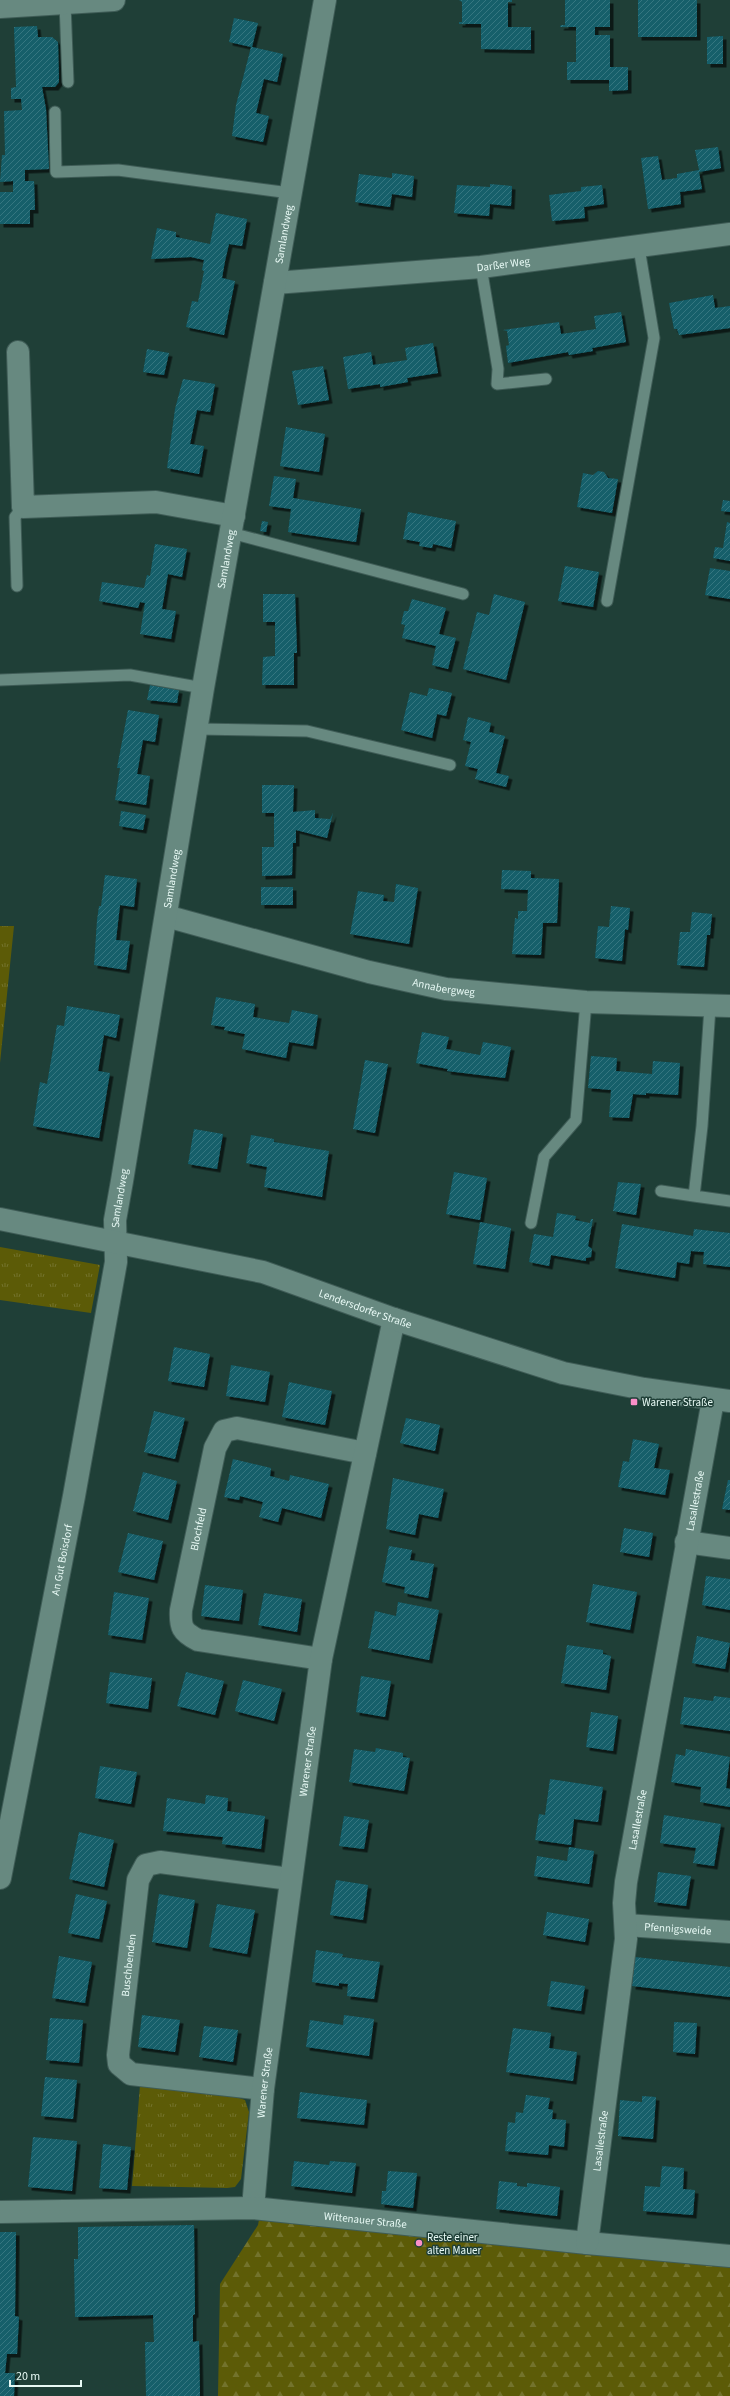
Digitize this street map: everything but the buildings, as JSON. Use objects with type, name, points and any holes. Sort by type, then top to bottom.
[{"type":"street","points":[[0,7],[114,0]]},
{"type":"street","name":"Samlandweg","points":[[117,1241],[115,1220],[203,688],[325,0]]},
{"type":"street","name":"Darßer Weg","points":[[275,283],[481,267],[639,248],[730,234]]},
{"type":"street","points":[[18,352],[23,507]]},
{"type":"street","name":"Samlandweg","points":[[23,507],[156,502],[232,524]]},
{"type":"street","name":"Annabergweg","points":[[166,916],[369,972],[446,989],[586,1002],[720,1007]]},
{"type":"street","name":"Lendersdorfer Straße","points":[[0,1219],[117,1241],[263,1272],[394,1319],[563,1373],[637,1388],[721,1401]]},
{"type":"street","name":"An Gut Boisdorf","points":[[0,1878],[76,1488],[116,1262],[117,1241]]},
{"type":"street","name":"Warener Straße","points":[[253,2208],[263,2089],[290,1879],[321,1659],[394,1319]]},
{"type":"street","name":"Lasallestraße","points":[[587,2243],[626,1939],[626,1882],[686,1542],[721,1401]]},
{"type":"street","name":"Blochfeld","points":[[321,1659],[198,1640],[185,1634],[182,1630],[181,1610],[214,1448],[224,1431],[237,1428],[365,1453]]},
{"type":"street","points":[[686,1542],[730,1548]]},
{"type":"street","name":"Buschbenden","points":[[263,2089],[131,2074],[119,2064],[118,2055],[138,1880],[146,1865],[160,1862],[290,1879]]},
{"type":"street","name":"Pfennigsweide","points":[[626,1925],[730,1932]]},
{"type":"street","name":"Wittenauer Straße","points":[[0,2212],[253,2208],[587,2243],[730,2256]]},
{"type":"lane","points":[[65,4],[68,82]]},
{"type":"lane","points":[[55,112],[56,172],[118,170],[290,193]]},
{"type":"lane","points":[[607,601],[654,338],[639,248]]},
{"type":"lane","points":[[481,267],[498,369],[497,384],[546,379]]},
{"type":"lane","points":[[17,586],[15,516],[23,507]]},
{"type":"lane","points":[[232,524],[463,594]]},
{"type":"lane","points":[[0,680],[130,675],[203,688]]},
{"type":"lane","points":[[197,729],[307,731],[450,765]]},
{"type":"lane","points":[[531,1224],[544,1157],[576,1120],[586,1002]]},
{"type":"lane","points":[[694,1196],[702,1126],[720,1007]]},
{"type":"lane","points":[[661,1191],[730,1201]]},
{"type":"green space","points":[[0,926],[14,926],[0,1063]]},
{"type":"green space","points":[[0,1247],[100,1265],[91,1313],[0,1300]]},
{"type":"green space","points":[[140,2085],[236,2097],[245,2100],[249,2112],[241,2179],[235,2187],[132,2186]]},
{"type":"green space","points":[[260,2214],[730,2267],[730,2396],[218,2396],[220,2284],[258,2225]]},
{"type":"place","name":"Warener Straße","points":[[634,1402]]},
{"type":"place","name":"Reste einer alten Mauer","points":[[419,2243]]}]
